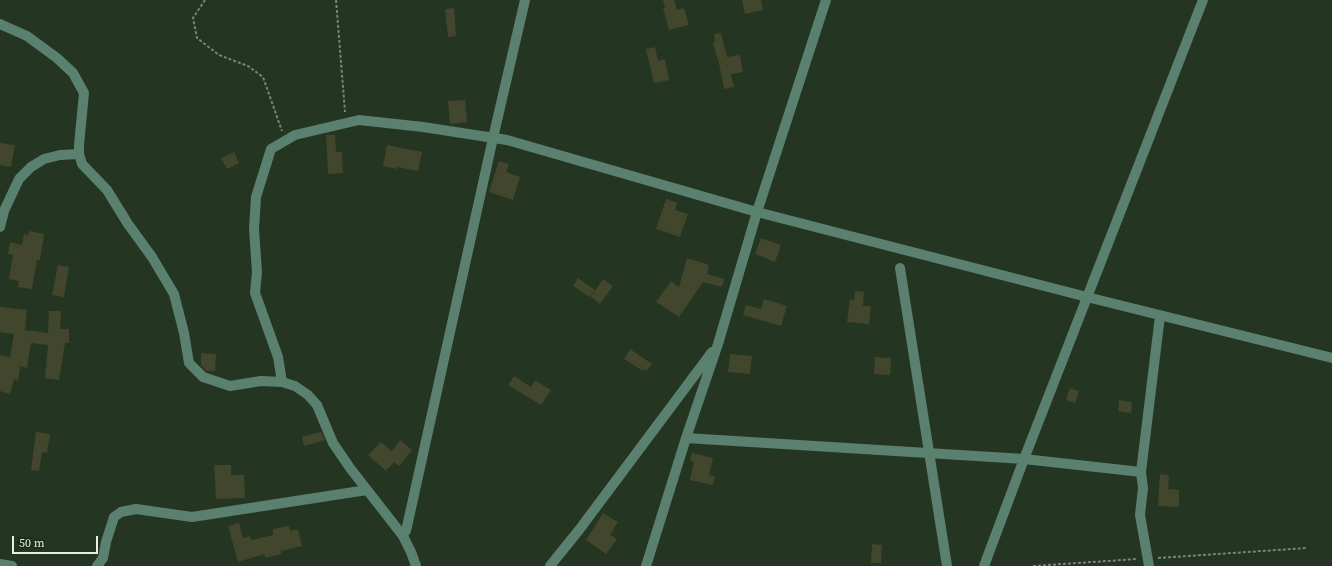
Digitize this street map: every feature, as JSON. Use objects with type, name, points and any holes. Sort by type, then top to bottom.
[{"type":"street","points":[[406,531],[525,0]]},
{"type":"street","points":[[646,566],[686,438],[718,344],[757,212],[826,0]]},
{"type":"street","points":[[984,566],[1024,459],[1203,0]]},
{"type":"street","points":[[0,24],[27,36],[51,53],[73,73],[84,93],[79,145],[79,154],[82,164],[107,190],[128,224],[152,257],[174,294],[184,333],[188,363],[203,377],[230,386],[261,381],[282,382],[295,386],[308,395],[317,405],[333,443],[403,536],[416,566]]},
{"type":"street","points":[[282,382],[278,357],[255,293],[257,272],[254,229],[256,197],[271,149],[296,135],[359,120],[423,126],[507,140],[757,212],[1160,316],[1332,358]]},
{"type":"street","points":[[0,227],[4,211],[19,179],[31,167],[44,159],[60,155],[79,154]]},
{"type":"street","points":[[900,268],[947,566]]},
{"type":"street","points":[[1149,562],[1140,515],[1143,488],[1141,472],[1160,316]]},
{"type":"street","points":[[550,566],[718,344]]},
{"type":"street","points":[[686,438],[1024,459],[1141,472]]},
{"type":"street","points":[[97,566],[103,558],[106,542],[114,517],[121,512],[136,509],[192,517],[367,490]]},
{"type":"street","points":[[411,552],[423,566]]},
{"type":"street","points":[[0,564],[12,566]]},
{"type":"path","points":[[205,0],[193,18],[197,38],[219,55],[248,66],[263,77],[286,141]]},
{"type":"path","points":[[336,0],[346,124]]},
{"type":"path","points":[[1033,566],[1149,562],[1307,548]]},
{"type":"building","points":[[663,0],[674,0],[677,10],[684,8],[689,25],[669,30],[663,8],[665,8]]},
{"type":"building","points":[[742,0],[761,0],[763,10],[745,14]]},
{"type":"building","points":[[454,8],[456,36],[448,37],[445,9]]},
{"type":"building","points":[[721,33],[727,57],[740,55],[743,72],[731,74],[734,87],[724,89],[718,58],[713,43],[715,42],[714,34]]},
{"type":"building","points":[[655,47],[658,61],[665,59],[669,80],[654,83],[646,49]]},
{"type":"building","points":[[465,100],[467,122],[450,124],[448,101]]},
{"type":"building","points":[[326,135],[335,135],[336,152],[342,152],[343,173],[328,174]]},
{"type":"building","points":[[0,143],[15,145],[11,167],[0,165]]},
{"type":"building","points":[[387,145],[422,152],[418,171],[383,166]]},
{"type":"building","points":[[234,152],[239,163],[227,169],[221,158]]},
{"type":"building","points":[[499,161],[509,164],[506,172],[520,177],[513,200],[489,192]]},
{"type":"building","points":[[666,199],[677,203],[675,210],[688,214],[680,237],[656,229]]},
{"type":"building","points":[[29,231],[44,234],[40,260],[37,260],[32,289],[18,287],[19,281],[9,279],[13,255],[8,254],[10,242],[22,245],[24,234],[28,235]]},
{"type":"building","points":[[761,238],[781,245],[775,262],[755,254]]},
{"type":"building","points":[[687,258],[709,265],[707,274],[724,279],[722,287],[703,282],[679,317],[656,302],[671,281],[679,287]]},
{"type":"building","points":[[58,265],[69,267],[64,297],[52,295]]},
{"type":"building","points":[[578,278],[595,290],[590,297],[573,286]]},
{"type":"building","points":[[603,279],[613,286],[600,304],[591,297]]},
{"type":"building","points":[[855,291],[864,292],[863,306],[871,306],[869,324],[847,322],[850,299],[854,300]]},
{"type":"building","points":[[764,299],[787,306],[781,326],[743,315],[746,305],[761,309]]},
{"type":"building","points":[[0,307],[27,310],[25,330],[48,333],[49,311],[61,311],[60,329],[69,329],[69,343],[65,343],[59,380],[45,378],[48,345],[31,343],[27,368],[20,366],[18,380],[14,379],[10,394],[0,391],[0,355],[10,357],[14,334],[0,332]]},
{"type":"building","points":[[630,349],[652,364],[647,371],[644,369],[643,371],[624,359]]},
{"type":"building","points":[[201,353],[216,354],[215,371],[206,371],[201,365]]},
{"type":"building","points":[[730,354],[752,356],[750,374],[728,372]]},
{"type":"building","points":[[875,357],[891,358],[890,375],[874,374]]},
{"type":"building","points":[[514,376],[531,387],[535,380],[551,390],[541,405],[508,385]]},
{"type":"building","points":[[1070,388],[1079,391],[1075,403],[1066,400]]},
{"type":"building","points":[[1119,400],[1132,402],[1131,413],[1118,411]]},
{"type":"building","points":[[36,432],[50,434],[47,453],[42,452],[39,471],[31,470]]},
{"type":"building","points":[[321,432],[325,440],[304,446],[302,437]]},
{"type":"building","points":[[400,440],[412,450],[399,466],[394,462],[386,471],[368,455],[381,442],[392,451]]},
{"type":"building","points":[[692,453],[713,458],[709,475],[715,476],[713,485],[690,480],[694,462],[690,461]]},
{"type":"building","points":[[214,465],[231,465],[231,475],[244,475],[245,498],[216,499]]},
{"type":"building","points":[[1160,474],[1169,475],[1168,489],[1179,490],[1179,507],[1158,506]]},
{"type":"building","points":[[603,513],[618,522],[610,535],[617,539],[606,554],[586,540]]},
{"type":"building","points":[[239,523],[243,538],[250,536],[251,540],[273,535],[273,529],[289,526],[290,531],[298,529],[302,546],[281,551],[281,554],[266,558],[264,554],[238,562],[228,526]]},
{"type":"building","points":[[872,544],[882,545],[881,563],[871,563]]}]
